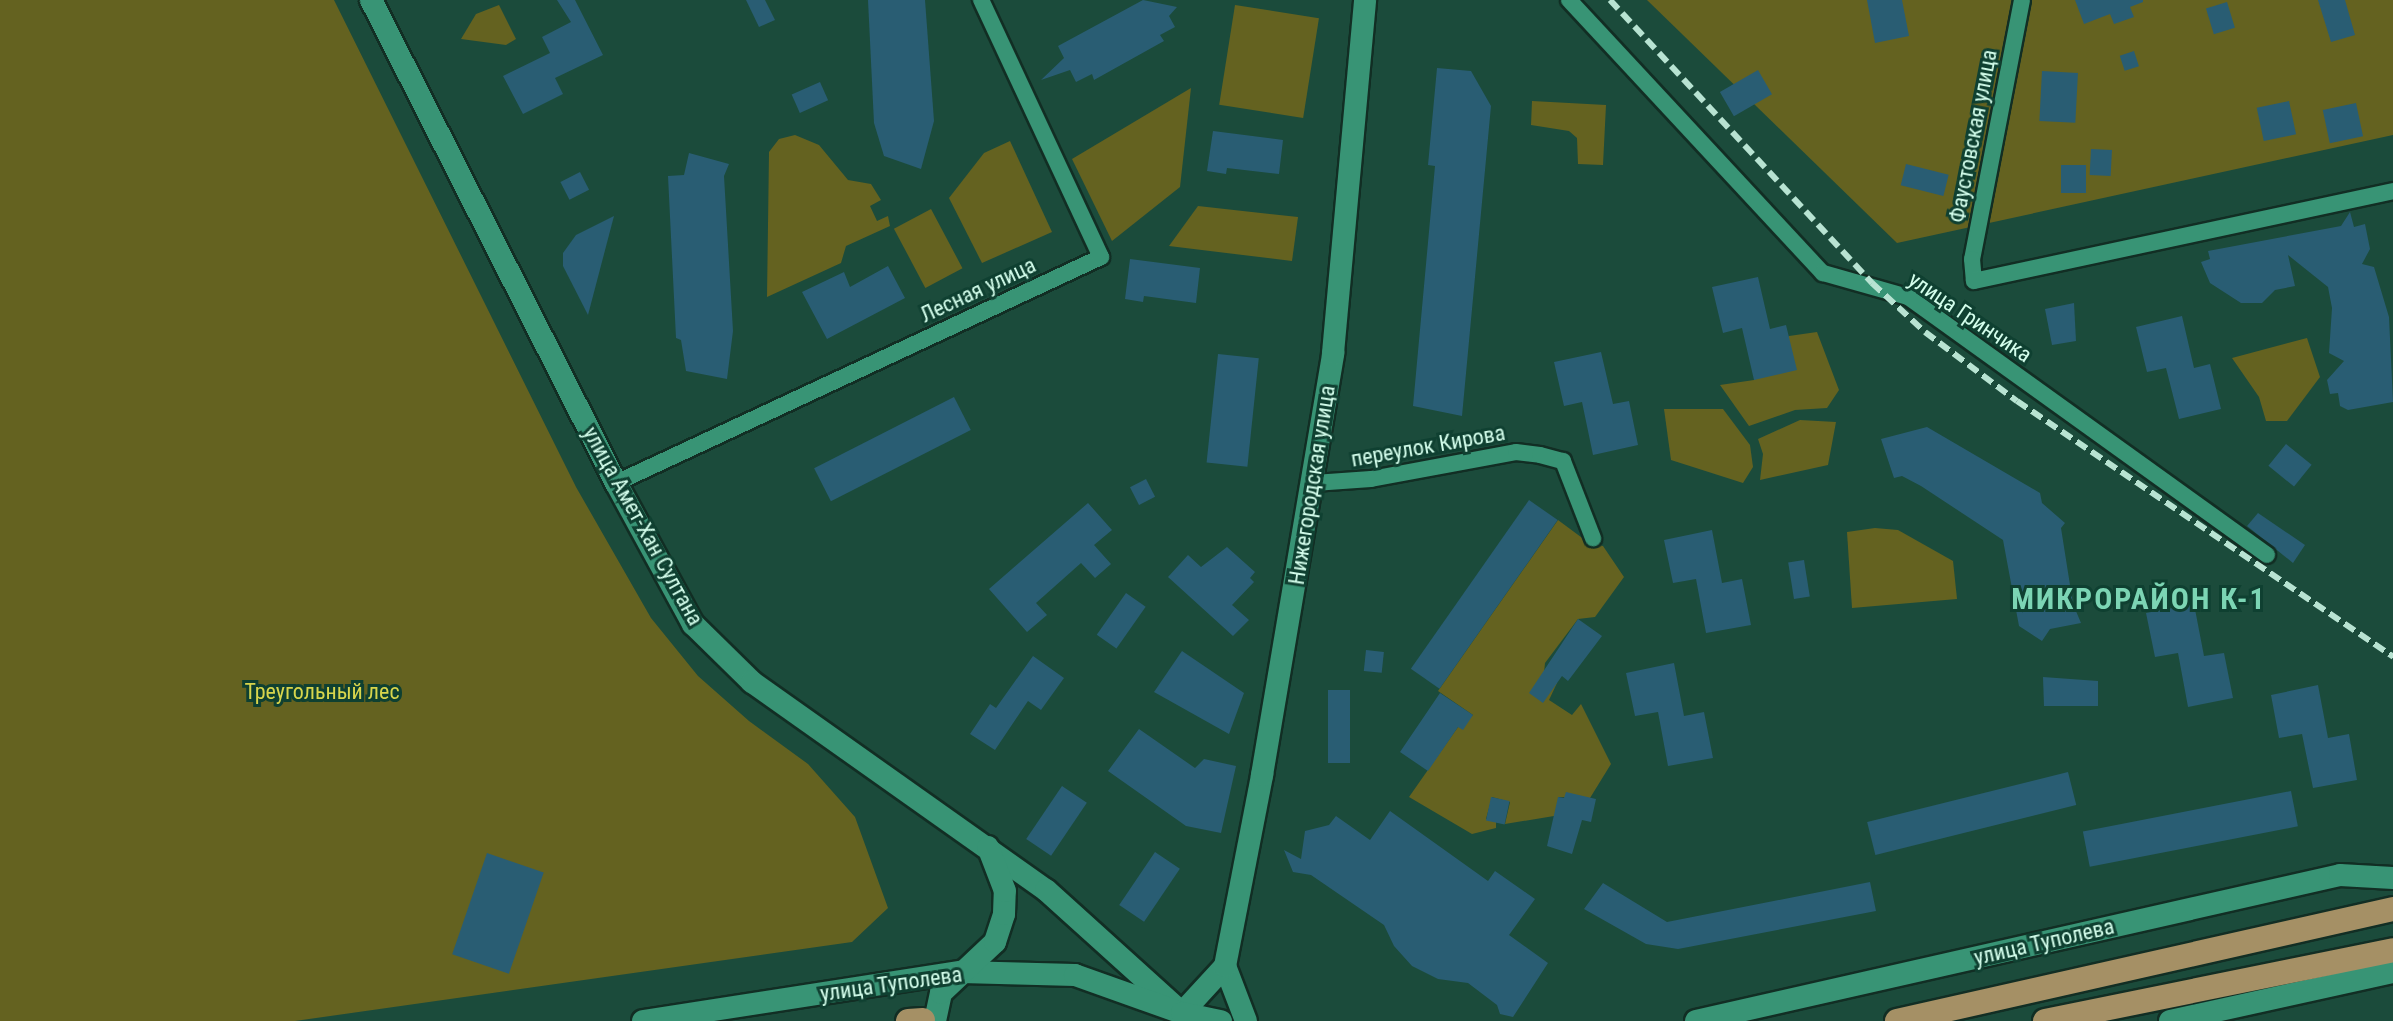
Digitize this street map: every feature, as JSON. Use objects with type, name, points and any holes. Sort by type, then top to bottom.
[{"type":"main road","name":"улица Амет-Хан Султана","points":[[371,0],[616,483],[693,624],[752,682],[988,846],[1046,890],[1182,1013]]},
{"type":"main road","name":"Нижегородская улица","points":[[1225,966],[1314,483],[1343,272],[1365,0]]},
{"type":"main road","points":[[935,1021],[941,993],[995,942],[1004,914],[1005,891],[988,846]]},
{"type":"main road","name":"улица Туполева","points":[[1696,1021],[2340,875],[2393,878]]},
{"type":"main road","name":"улица Туполева","points":[[1897,1021],[2393,909]]},
{"type":"main road","points":[[2045,1021],[2393,950]]},
{"type":"main road","points":[[1182,1013],[1225,966],[1246,1021]]},
{"type":"main road","name":"улица Туполева","points":[[643,1021],[961,972],[1075,975],[1182,1013],[1221,1021]]},
{"type":"main road","points":[[2170,1021],[2393,972]]},
{"type":"main road","name":"улица Туполева","points":[[908,1021],[923,1020]]},
{"type":"street","name":"Лесная улица","points":[[616,483],[1101,257],[981,0]]},
{"type":"street","name":"улица Гринчика","points":[[1569,0],[1823,273],[1908,297],[2267,555]]},
{"type":"street","name":"Фаустовская улица","points":[[2022,0],[1972,259],[1974,281],[2393,191]]},
{"type":"street","name":"переулок Кирова","points":[[1314,483],[1371,479],[1516,452],[1540,455],[1563,461],[1593,538]]},
{"type":"green space","name":"Треугольный лес","points":[[0,0],[334,0],[576,487],[651,618],[698,676],[749,721],[808,764],[855,817],[888,908],[852,942],[295,1021],[0,1021]]},
{"type":"green space","points":[[1647,0],[2393,0],[2393,135],[1897,243]]},
{"type":"green space","points":[[499,5],[516,39],[506,45],[461,39],[476,14]]},
{"type":"green space","points":[[1235,5],[1319,18],[1303,118],[1219,105]]},
{"type":"green space","points":[[1191,88],[1180,187],[1112,241],[1072,159]]},
{"type":"green space","points":[[1532,101],[1606,105],[1603,165],[1578,164],[1577,138],[1569,131],[1531,125]]},
{"type":"green space","points":[[795,135],[819,145],[848,180],[871,184],[881,200],[870,206],[877,221],[888,216],[890,226],[846,246],[841,263],[767,297],[769,152],[779,139]]},
{"type":"green space","points":[[1010,141],[1052,232],[982,263],[949,198],[984,153]]},
{"type":"green space","points":[[1198,206],[1298,217],[1292,261],[1169,246]]},
{"type":"green space","points":[[931,209],[962,268],[925,288],[894,229]]},
{"type":"green space","points":[[1817,332],[1839,390],[1827,408],[1795,410],[1749,426],[1720,385],[1754,380],[1789,336]]},
{"type":"green space","points":[[2307,338],[2320,377],[2287,421],[2266,421],[2259,397],[2232,358]]},
{"type":"green space","points":[[1664,409],[1723,409],[1750,445],[1753,467],[1743,483],[1671,460]]},
{"type":"green space","points":[[1800,420],[1836,422],[1828,465],[1760,480],[1763,454],[1758,439]]},
{"type":"green space","points":[[1558,520],[1589,543],[1603,546],[1624,577],[1595,617],[1578,619],[1545,663],[1544,673],[1557,683],[1549,700],[1572,715],[1581,704],[1611,764],[1590,798],[1558,797],[1560,815],[1505,824],[1510,802],[1492,797],[1486,819],[1496,822],[1496,828],[1472,834],[1409,797],[1458,727],[1473,715],[1438,691]]},
{"type":"green space","points":[[1875,528],[1898,530],[1953,561],[1957,599],[1852,608],[1847,532]]},
{"type":"building","points":[[557,0],[575,0],[603,55],[555,78],[563,94],[523,114],[503,76],[550,53],[542,37],[571,22]]},
{"type":"building","points":[[746,0],[765,0],[775,20],[759,27]]},
{"type":"building","points":[[868,0],[925,0],[934,121],[921,169],[884,156],[874,123]]},
{"type":"building","points":[[1143,0],[1177,7],[1169,16],[1175,27],[1160,35],[1164,41],[1094,80],[1092,74],[1076,82],[1070,70],[1041,80],[1064,58],[1058,46]]},
{"type":"building","points":[[1867,0],[1902,0],[1909,36],[1875,43]]},
{"type":"building","points":[[2075,0],[2143,2],[2130,7],[2134,17],[2114,24],[2110,14],[2084,24]]},
{"type":"building","points":[[2318,0],[2345,0],[2355,35],[2331,42]]},
{"type":"building","points":[[2227,2],[2235,28],[2214,34],[2206,8]]},
{"type":"building","points":[[2134,51],[2139,66],[2125,71],[2120,56]]},
{"type":"building","points":[[1437,68],[1471,71],[1491,106],[1462,416],[1413,406],[1435,166],[1428,165]]},
{"type":"building","points":[[1758,70],[1772,94],[1734,116],[1720,92]]},
{"type":"building","points":[[2042,71],[2078,73],[2075,123],[2039,121]]},
{"type":"building","points":[[820,82],[828,100],[800,113],[792,95]]},
{"type":"building","points":[[2289,101],[2296,134],[2264,141],[2257,108]]},
{"type":"building","points":[[2356,103],[2363,136],[2330,143],[2323,110]]},
{"type":"building","points":[[1213,131],[1283,140],[1279,174],[1227,168],[1226,174],[1207,171]]},
{"type":"building","points":[[2091,149],[2112,150],[2111,176],[2090,175]]},
{"type":"building","points":[[689,153],[729,164],[724,176],[733,331],[727,379],[686,371],[681,340],[676,338],[668,176],[684,175]]},
{"type":"building","points":[[1906,164],[1949,175],[1943,196],[1901,185]]},
{"type":"building","points":[[2061,165],[2086,165],[2086,193],[2061,193]]},
{"type":"building","points":[[580,172],[589,190],[569,200],[560,182]]},
{"type":"building","points":[[2350,212],[2354,227],[2365,224],[2370,249],[2362,264],[2374,267],[2389,317],[2393,402],[2348,410],[2340,406],[2338,393],[2330,394],[2327,380],[2344,361],[2329,353],[2332,308],[2328,287],[2288,255],[2295,286],[2275,290],[2262,303],[2241,303],[2210,283],[2201,262],[2210,259],[2208,251],[2341,226]]},
{"type":"building","points":[[614,216],[588,315],[563,266],[563,253],[576,235]]},
{"type":"building","points":[[1130,259],[1200,268],[1196,303],[1144,296],[1143,302],[1125,299]]},
{"type":"building","points":[[888,266],[905,298],[827,339],[802,292],[844,272],[850,287]]},
{"type":"building","points":[[1758,277],[1770,329],[1786,325],[1797,370],[1754,380],[1742,328],[1723,333],[1712,287]]},
{"type":"building","points":[[2074,303],[2076,341],[2052,345],[2045,309]]},
{"type":"building","points":[[2182,316],[2194,368],[2210,364],[2221,409],[2179,419],[2166,368],[2147,372],[2136,327]]},
{"type":"building","points":[[1601,352],[1613,404],[1629,401],[1638,445],[1593,455],[1582,402],[1564,406],[1554,362]]},
{"type":"building","points":[[1218,354],[1259,358],[1247,467],[1207,462]]},
{"type":"building","points":[[954,397],[971,430],[831,501],[814,468]]},
{"type":"building","points":[[1927,427],[2040,493],[2042,503],[2065,523],[2061,528],[2073,604],[2081,623],[2050,629],[2042,641],[2019,626],[2003,540],[1921,486],[1902,476],[1894,478],[1881,439]]},
{"type":"building","points":[[2286,444],[2312,465],[2294,487],[2268,466]]},
{"type":"building","points":[[1146,479],[1155,497],[1139,505],[1130,487]]},
{"type":"building","points":[[1529,500],[1558,520],[1440,689],[1411,669]]},
{"type":"building","points":[[1088,503],[1112,530],[1094,545],[1111,564],[1095,578],[1081,563],[1036,603],[1047,615],[1027,632],[989,589]]},
{"type":"building","points":[[2258,513],[2305,545],[2293,563],[2247,526]]},
{"type":"building","points":[[1712,530],[1722,583],[1742,579],[1751,625],[1706,633],[1696,579],[1673,583],[1664,540]]},
{"type":"building","points":[[1227,547],[1255,572],[1250,578],[1254,582],[1232,605],[1249,620],[1233,636],[1168,577],[1188,555],[1201,567]]},
{"type":"building","points":[[1804,560],[1810,597],[1794,599],[1788,563]]},
{"type":"building","points":[[1126,593],[1146,607],[1116,649],[1097,635]]},
{"type":"building","points":[[2194,604],[2204,656],[2224,653],[2233,698],[2188,707],[2178,653],[2155,657],[2146,613]]},
{"type":"building","points":[[1578,619],[1602,636],[1568,681],[1562,676],[1543,703],[1529,693]]},
{"type":"building","points":[[1366,650],[1384,652],[1382,673],[1364,671]]},
{"type":"building","points":[[1182,651],[1244,693],[1229,734],[1154,692]]},
{"type":"building","points":[[1033,656],[1064,678],[1041,710],[1028,701],[995,750],[970,734],[990,704],[996,708]]},
{"type":"building","points":[[1674,663],[1684,716],[1704,712],[1713,758],[1668,766],[1658,712],[1635,716],[1626,673]]},
{"type":"building","points":[[2043,677],[2098,681],[2098,706],[2044,706]]},
{"type":"building","points":[[2318,685],[2328,738],[2349,734],[2357,780],[2313,788],[2302,734],[2279,738],[2271,695]]},
{"type":"building","points":[[1328,690],[1350,690],[1350,763],[1328,763]]},
{"type":"building","points":[[1440,693],[1473,715],[1463,730],[1458,727],[1428,771],[1400,752]]},
{"type":"building","points":[[1139,729],[1195,768],[1204,759],[1236,766],[1221,833],[1186,826],[1108,771]]},
{"type":"building","points":[[2068,772],[2076,805],[1875,855],[1867,822]]},
{"type":"building","points":[[1062,786],[1087,803],[1051,856],[1026,839]]},
{"type":"building","points":[[2291,791],[2298,826],[2090,867],[2083,831]]},
{"type":"building","points":[[1566,792],[1596,799],[1591,822],[1582,820],[1572,854],[1547,846],[1558,797],[1564,798]]},
{"type":"building","points":[[1491,797],[1510,801],[1505,824],[1486,820]]},
{"type":"building","points":[[1390,811],[1488,881],[1495,871],[1535,899],[1509,935],[1548,963],[1513,1017],[1500,1014],[1497,1005],[1468,983],[1438,979],[1412,966],[1394,946],[1384,925],[1311,875],[1293,872],[1284,850],[1301,859],[1305,831],[1329,825],[1336,816],[1370,840]]},
{"type":"building","points":[[1155,852],[1180,869],[1144,922],[1119,905]]},
{"type":"building","points":[[487,853],[544,873],[509,974],[452,954]]},
{"type":"building","points":[[1870,882],[1876,911],[1678,949],[1646,944],[1584,909],[1603,883],[1667,922]]},
{"type":"railway","points":[[1610,0],[1872,283],[1925,332],[2017,401],[2393,657]]},
{"type":"district","name":"МИКРОРАЙОН К-1","points":[[2139,599]]}]
